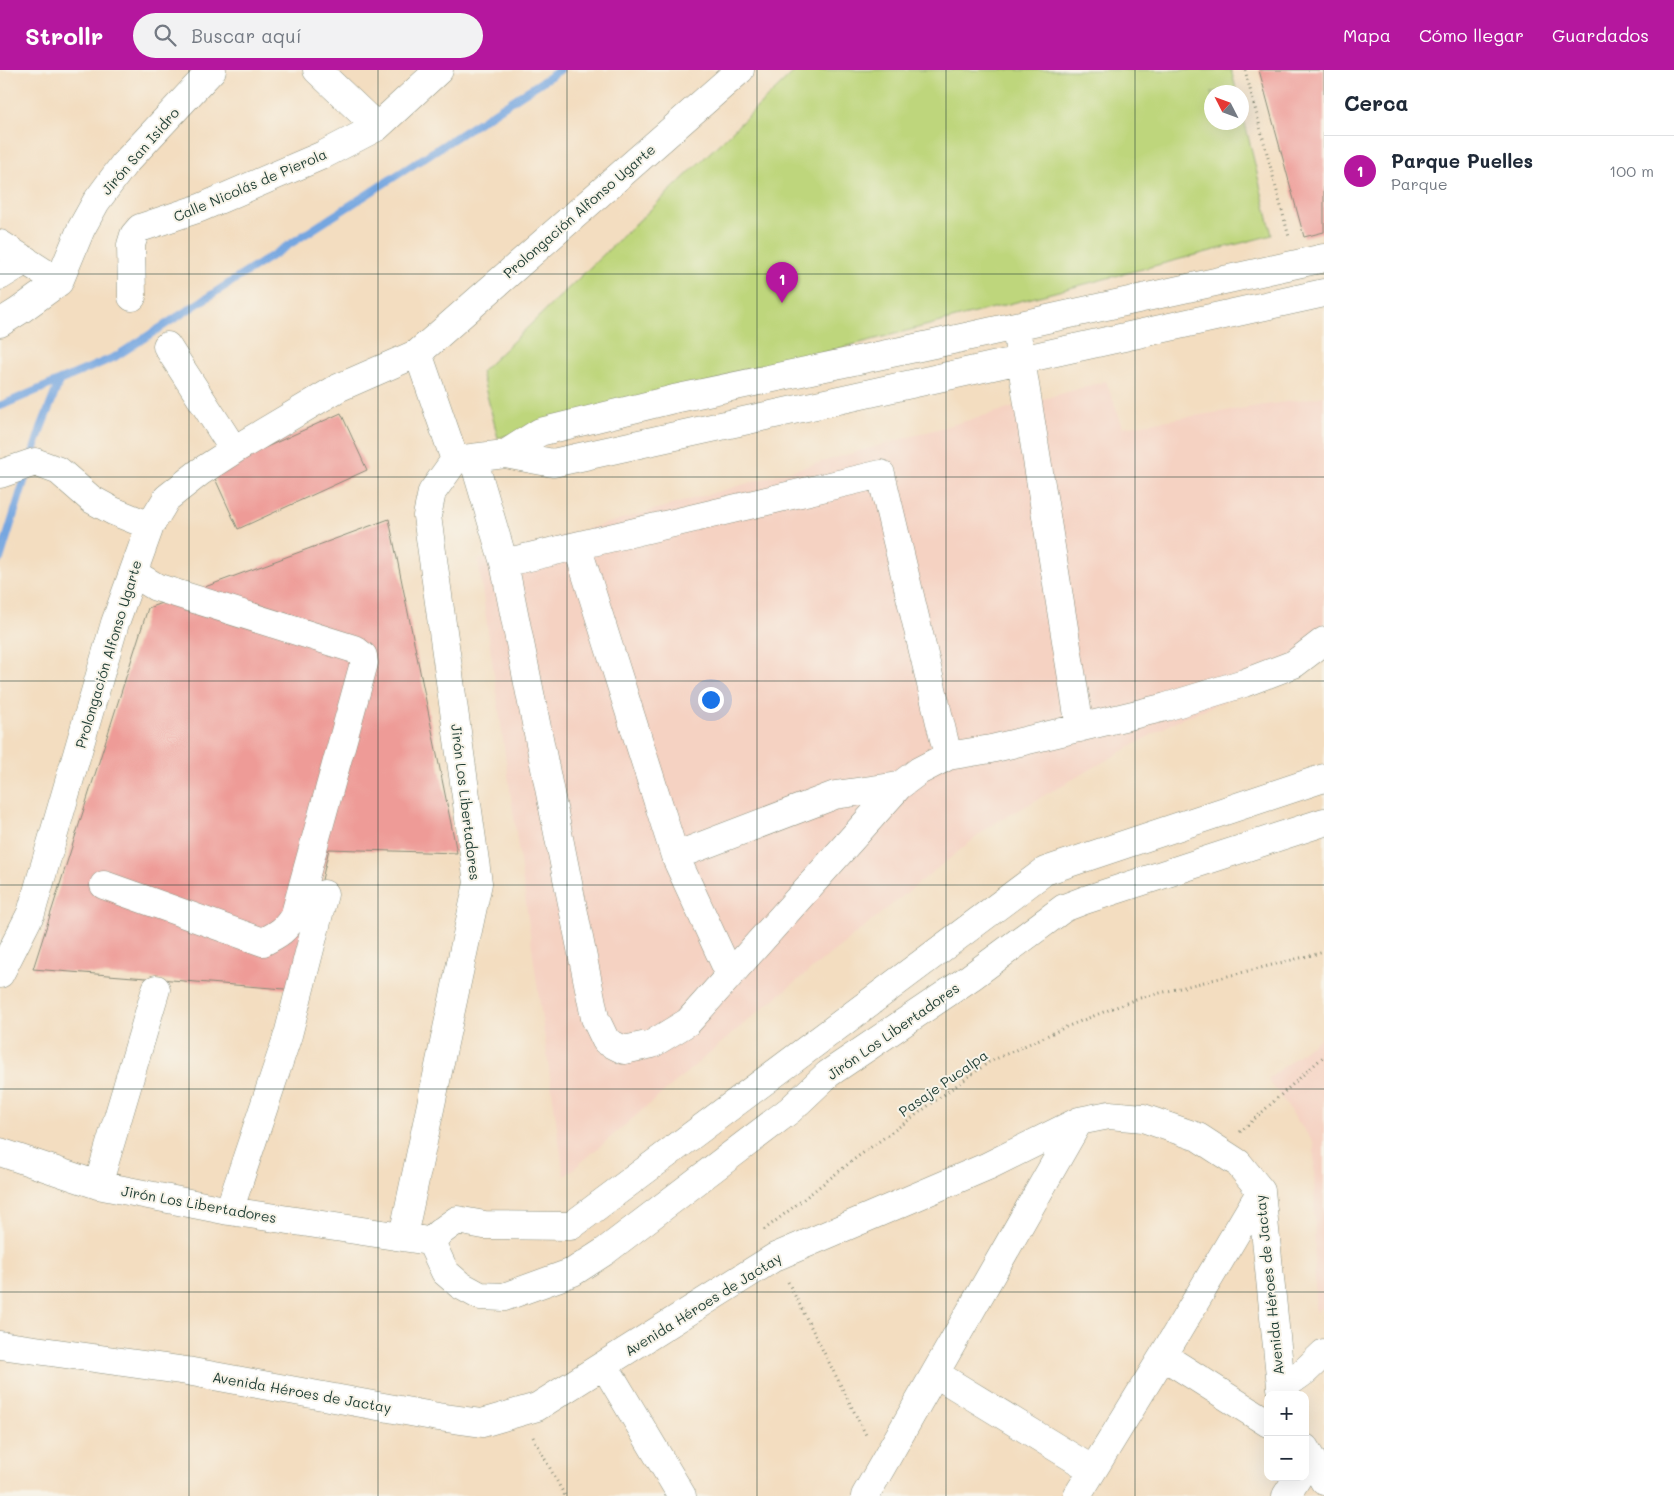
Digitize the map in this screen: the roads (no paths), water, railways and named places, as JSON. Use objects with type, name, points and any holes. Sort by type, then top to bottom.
[{"type":"street","name":"Jirón San Isidro","points":[[59,282],[81,229],[96,202],[124,164],[212,70]]},
{"type":"street","points":[[317,70],[378,127]]},
{"type":"street","name":"Calle Nicolás de Pierola","points":[[132,297],[131,244],[134,235],[140,228],[200,208],[323,156],[378,127],[439,70]]},
{"type":"street","name":"Prolongación Alfonso Ugarte","points":[[0,974],[31,913],[115,622],[150,526],[167,498],[200,472],[234,450],[338,388],[418,353],[740,70]]},
{"type":"street","points":[[0,244],[59,282],[0,323]]},
{"type":"street","points":[[505,454],[540,432],[674,399],[1015,327],[1324,258]]},
{"type":"street","points":[[0,276],[26,260]]},
{"type":"street","points":[[464,459],[505,454],[553,463],[1324,293]]},
{"type":"street","points":[[1015,327],[1022,359],[1080,728]]},
{"type":"street","points":[[167,346],[234,450]]},
{"type":"street","points":[[418,353],[464,459],[504,564],[595,1018],[606,1042],[624,1050],[652,1044],[688,1022],[899,786],[919,771],[948,756],[991,749],[1166,707],[1244,683],[1294,664],[1324,640]]},
{"type":"street","name":"Jirón Los Libertadores","points":[[403,1236],[478,883],[427,516],[432,492],[464,459]]},
{"type":"street","points":[[0,474],[36,462],[59,471],[91,499],[113,511],[150,526]]},
{"type":"street","points":[[504,564],[881,474],[948,756]]},
{"type":"street","points":[[577,546],[675,856],[730,975]]},
{"type":"street","points":[[104,885],[263,942],[280,934],[288,926],[295,914],[364,663],[363,656],[354,649],[156,587],[133,573]]},
{"type":"street","points":[[431,1242],[439,1233],[457,1220],[484,1225],[571,1226],[1045,870],[1324,778]]},
{"type":"street","points":[[675,856],[835,795],[899,786]]},
{"type":"street","name":"Jirón Los Libertadores","points":[[0,1152],[98,1184],[229,1211],[403,1236],[431,1242],[445,1272],[460,1285],[480,1296],[504,1297],[573,1272],[604,1252],[790,1110],[828,1074],[971,977],[1064,908],[1324,822]]},
{"type":"street","points":[[229,1211],[288,1035],[324,894]]},
{"type":"street","points":[[98,1184],[156,989]]},
{"type":"street","name":"Avenida Héroes de Jactay","points":[[0,1345],[187,1371],[438,1417],[482,1423],[537,1407],[775,1257],[988,1166],[1079,1121],[1110,1115],[1143,1118],[1198,1137],[1238,1163],[1261,1191],[1281,1391]]},
{"type":"street","points":[[866,1496],[1079,1121]]},
{"type":"street","points":[[1077,1496],[1261,1191]]},
{"type":"street","points":[[1281,1391],[1324,1353]]},
{"type":"street","points":[[1163,1356],[1264,1420]]},
{"type":"street","points":[[604,1364],[682,1496]]},
{"type":"street","points":[[936,1374],[1093,1470]]},
{"type":"street","points":[[1309,1466],[1324,1481]]},
{"type":"street","points":[[1286,1496],[1294,1481]]},
{"type":"waterway","points":[[0,406],[115,357],[560,70]]},
{"type":"waterway","points":[[31,459],[60,380]]},
{"type":"waterway","points":[[0,559],[27,472]]},
{"type":"place","name":"Parque Puelles","points":[[782,303]]}]
